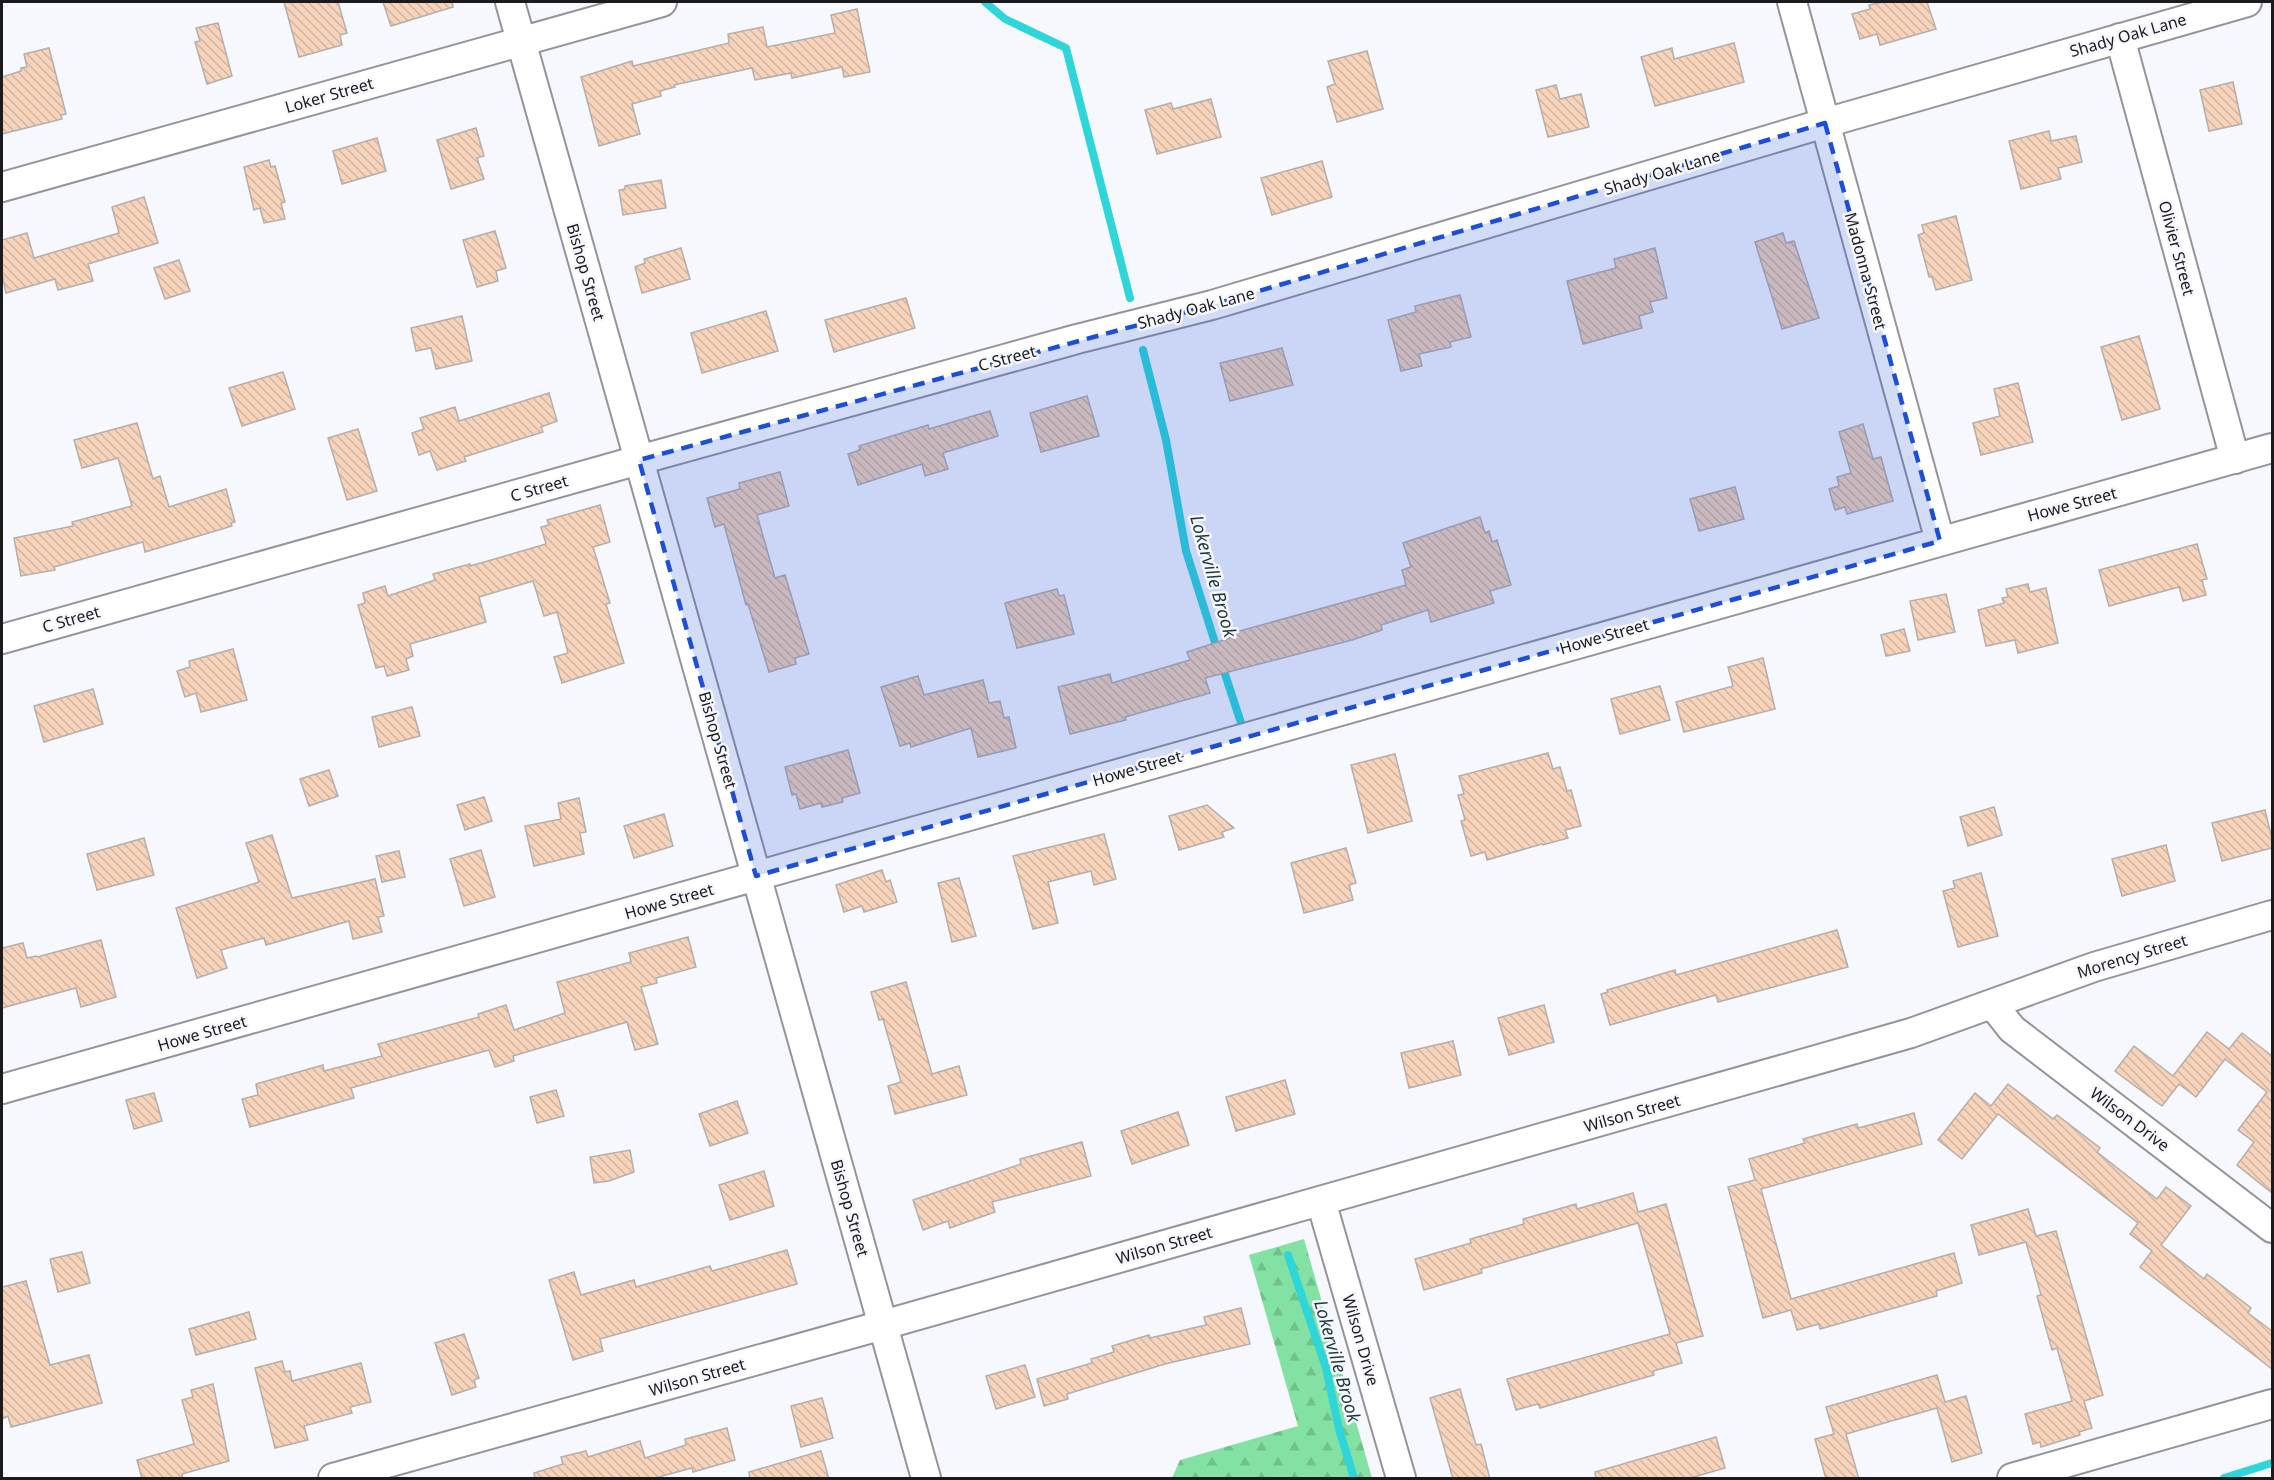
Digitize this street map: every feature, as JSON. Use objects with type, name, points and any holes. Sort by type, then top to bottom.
[{"type":"street","name":"Bishop Street","points":[[510,2],[926,1479]]},
{"type":"street","name":"Loker Street","points":[[2,187],[659,2]]},
{"type":"street","name":"Madonna Street","points":[[1792,2],[1940,541]]},
{"type":"street","name":"Shady Oak Lane","points":[[1077,339],[1212,305],[1825,123],[2247,2]]},
{"type":"street","name":"Olivier Street","points":[[2120,38],[2235,459]]},
{"type":"street","name":"C Street","points":[[2,639],[1077,339]]},
{"type":"street","name":"Howe Street","points":[[2,1089],[2272,448]]},
{"type":"street","name":"Morency Street","points":[[1993,1005],[2094,967],[2272,915]]},
{"type":"street","name":"Wilson Street","points":[[333,1479],[1911,1034],[1993,1005]]},
{"type":"street","name":"Wilson Drive","points":[[1993,1005],[2012,1029],[2272,1228]]},
{"type":"street","name":"Wilson Drive","points":[[1321,1201],[1401,1479]]},
{"type":"street","points":[[2012,1479],[2272,1404]]},
{"type":"highlighted area","points":[[1825,123],[1940,541],[756,876],[639,460],[1212,305]]},
{"type":"green space","points":[[1304,1239],[1372,1478],[1172,1478],[1180,1460],[1298,1426],[1249,1255]]},
{"type":"building","points":[[284,2],[338,2],[347,33],[340,35],[342,45],[299,57]]},
{"type":"building","points":[[383,2],[452,2],[453,7],[391,26]]},
{"type":"building","points":[[1883,2],[1927,2],[1936,29],[1880,45],[1877,34],[1860,39],[1852,14],[1870,9],[1869,5]]},
{"type":"building","points":[[857,9],[870,72],[844,77],[842,67],[792,78],[791,73],[755,80],[752,68],[674,85],[675,87],[660,91],[661,96],[632,104],[640,134],[599,146],[581,77],[632,61],[633,66],[729,43],[728,34],[763,27],[767,47],[835,33],[831,15]]},
{"type":"building","points":[[218,23],[232,76],[207,84],[195,42],[200,41],[196,28]]},
{"type":"building","points":[[1734,43],[1744,82],[1655,106],[1641,57],[1672,48],[1674,59]]},
{"type":"building","points":[[49,48],[66,114],[61,115],[62,119],[2,134],[2,77],[27,67],[24,54]]},
{"type":"building","points":[[1367,51],[1383,109],[1337,122],[1327,87],[1335,84],[1328,61]]},
{"type":"building","points":[[2233,82],[2242,124],[2209,131],[2200,90]]},
{"type":"building","points":[[1556,85],[1560,99],[1581,94],[1589,127],[1548,137],[1536,90]]},
{"type":"building","points":[[1211,99],[1221,137],[1157,154],[1145,110],[1171,103],[1173,109]]},
{"type":"building","points":[[476,128],[484,156],[477,158],[484,179],[451,189],[437,140]]},
{"type":"building","points":[[2049,131],[2051,141],[2076,136],[2082,162],[2058,168],[2061,179],[2021,189],[2009,141]]},
{"type":"building","points":[[377,138],[386,171],[342,184],[333,151]]},
{"type":"building","points":[[269,160],[271,167],[275,166],[285,202],[281,203],[285,219],[264,223],[260,208],[254,210],[244,167]]},
{"type":"building","points":[[1322,161],[1332,197],[1272,215],[1261,178]]},
{"type":"building","points":[[661,180],[666,208],[623,215],[619,190],[625,189],[625,186]]},
{"type":"building","points":[[144,197],[158,243],[88,264],[93,281],[58,290],[55,279],[6,293],[2,274],[2,240],[27,233],[34,258],[119,233],[112,207]]},
{"type":"building","points":[[1956,216],[1972,280],[1936,290],[1932,277],[1929,277],[1918,235],[1924,233],[1922,225]]},
{"type":"building","points":[[495,231],[506,268],[496,271],[498,281],[477,287],[463,240]]},
{"type":"building","points":[[1783,233],[1786,243],[1794,241],[1819,318],[1782,329],[1755,242]]},
{"type":"building","points":[[681,248],[690,279],[642,293],[635,267],[645,263],[644,259]]},
{"type":"building","points":[[1655,248],[1667,298],[1650,302],[1653,312],[1639,316],[1642,328],[1583,344],[1567,281],[1616,268],[1614,259]]},
{"type":"building","points":[[179,260],[190,291],[165,299],[154,268]]},
{"type":"building","points":[[1460,295],[1471,337],[1450,342],[1451,347],[1419,354],[1422,366],[1401,371],[1388,320],[1416,312],[1415,306]]},
{"type":"building","points":[[906,298],[915,328],[834,352],[825,320]]},
{"type":"building","points":[[766,311],[778,351],[702,373],[691,333]]},
{"type":"building","points":[[462,316],[472,361],[436,369],[431,348],[416,351],[411,328]]},
{"type":"building","points":[[2139,336],[2160,409],[2122,420],[2101,347]]},
{"type":"building","points":[[1282,348],[1293,385],[1230,401],[1220,363]]},
{"type":"building","points":[[283,372],[295,409],[242,426],[229,388]]},
{"type":"building","points":[[2018,383],[2033,442],[1981,455],[1973,423],[2000,416],[1994,389]]},
{"type":"building","points":[[549,393],[557,421],[541,427],[543,432],[464,457],[466,461],[437,470],[430,451],[419,455],[412,433],[424,429],[420,418],[455,407],[459,421]]},
{"type":"building","points":[[1087,396],[1099,436],[1041,452],[1030,413]]},
{"type":"building","points":[[990,411],[998,436],[943,453],[948,469],[925,476],[922,464],[858,485],[848,454],[860,450],[859,446],[928,425],[929,429]]},
{"type":"building","points":[[137,423],[153,479],[160,476],[169,507],[226,489],[235,522],[231,523],[232,526],[145,552],[143,542],[54,567],[55,570],[21,576],[14,538],[73,526],[72,522],[132,506],[118,458],[82,468],[74,440]]},
{"type":"building","points":[[1863,424],[1873,459],[1881,457],[1893,501],[1847,514],[1845,507],[1835,510],[1829,489],[1839,486],[1837,477],[1851,473],[1839,432]]},
{"type":"building","points":[[358,429],[377,491],[347,500],[328,438]]},
{"type":"building","points":[[780,472],[789,506],[757,515],[775,578],[785,575],[809,654],[795,658],[796,664],[769,672],[748,604],[746,605],[724,524],[715,527],[707,498],[740,489],[739,483]]},
{"type":"building","points":[[1735,487],[1744,519],[1699,531],[1690,499]]},
{"type":"building","points":[[600,505],[610,542],[593,547],[610,603],[606,604],[624,663],[562,683],[554,657],[568,653],[557,612],[544,616],[533,581],[479,597],[486,622],[410,644],[413,656],[406,659],[409,670],[387,676],[384,666],[376,668],[358,605],[365,603],[363,593],[385,586],[388,596],[435,580],[433,574],[546,544],[541,527],[549,525],[547,520]]},
{"type":"building","points":[[1480,517],[1485,533],[1489,531],[1492,542],[1497,540],[1511,585],[1490,591],[1494,603],[1431,622],[1428,610],[1381,625],[1382,630],[1352,640],[1205,678],[1210,693],[1125,717],[1126,720],[1070,734],[1058,687],[1110,674],[1112,683],[1190,660],[1187,652],[1230,638],[1229,634],[1406,585],[1402,570],[1411,567],[1403,543]]},
{"type":"building","points":[[2197,544],[2207,579],[2202,580],[2206,595],[2183,601],[2179,587],[2109,606],[2099,570]]},
{"type":"building","points":[[2028,584],[2030,592],[2046,588],[2058,643],[2018,653],[2015,640],[1986,646],[1978,610],[2004,603],[2002,598],[2008,597],[2006,589]]},
{"type":"building","points":[[1057,589],[1059,596],[1064,595],[1074,634],[1017,648],[1005,603]]},
{"type":"building","points":[[1946,594],[1955,632],[1918,640],[1910,601]]},
{"type":"building","points":[[1904,629],[1910,651],[1886,656],[1881,635]]},
{"type":"building","points":[[233,649],[247,700],[201,712],[196,693],[185,697],[177,671],[190,667],[189,661]]},
{"type":"building","points":[[1763,658],[1775,709],[1684,732],[1676,702],[1733,686],[1728,667]]},
{"type":"building","points":[[918,676],[924,695],[983,680],[989,703],[1000,701],[1004,718],[1009,717],[1016,748],[978,757],[971,728],[911,747],[910,743],[900,746],[881,687]]},
{"type":"building","points":[[1660,686],[1670,720],[1620,734],[1611,699]]},
{"type":"building","points":[[93,689],[103,724],[44,742],[34,706]]},
{"type":"building","points":[[412,707],[420,736],[379,747],[372,717]]},
{"type":"building","points":[[848,750],[860,793],[842,798],[843,802],[822,807],[821,803],[800,809],[796,794],[792,795],[785,767]]},
{"type":"building","points":[[1548,753],[1553,769],[1560,767],[1567,791],[1571,790],[1581,826],[1565,830],[1568,838],[1543,845],[1487,860],[1485,852],[1471,856],[1461,821],[1465,820],[1458,795],[1464,794],[1459,776]]},
{"type":"building","points":[[1395,754],[1412,821],[1368,833],[1351,765]]},
{"type":"building","points":[[329,770],[338,796],[309,806],[300,779]]},
{"type":"building","points":[[484,797],[492,821],[465,830],[457,805]]},
{"type":"building","points":[[579,798],[586,832],[580,833],[584,854],[534,866],[525,826],[561,819],[558,803]]},
{"type":"building","points":[[1207,805],[1234,828],[1222,832],[1224,837],[1179,850],[1169,816]]},
{"type":"building","points":[[1994,807],[2002,835],[1968,846],[1960,817]]},
{"type":"building","points":[[2265,810],[2272,848],[2222,861],[2212,823]]},
{"type":"building","points":[[664,814],[673,846],[634,858],[624,826]]},
{"type":"building","points":[[1104,834],[1116,879],[1094,885],[1091,871],[1048,882],[1058,923],[1033,929],[1013,856]]},
{"type":"building","points":[[272,835],[292,898],[375,879],[384,916],[378,917],[382,932],[353,939],[349,921],[266,945],[264,938],[221,950],[227,968],[197,978],[176,908],[259,882],[246,843]]},
{"type":"building","points":[[144,838],[154,875],[97,890],[87,854]]},
{"type":"building","points":[[2166,845],[2175,881],[2122,896],[2112,859]]},
{"type":"building","points":[[1346,848],[1356,883],[1349,885],[1353,900],[1304,913],[1291,863]]},
{"type":"building","points":[[481,850],[495,897],[464,906],[450,859]]},
{"type":"building","points":[[399,851],[405,877],[382,882],[376,856]]},
{"type":"building","points":[[882,870],[886,882],[890,880],[897,902],[864,912],[862,906],[844,912],[836,885]]},
{"type":"building","points":[[1981,873],[1998,936],[1958,947],[1943,891],[1955,888],[1953,881]]},
{"type":"building","points":[[959,878],[976,936],[952,942],[938,883]]},
{"type":"building","points":[[1837,930],[1848,967],[1718,1002],[1716,995],[1610,1025],[1601,994],[1608,992],[1607,990],[1675,970],[1676,975]]},
{"type":"building","points":[[688,937],[696,967],[656,978],[657,983],[641,987],[658,1044],[635,1050],[627,1022],[513,1056],[514,1061],[495,1067],[489,1050],[351,1088],[354,1098],[250,1127],[242,1099],[258,1095],[256,1084],[323,1065],[324,1071],[382,1056],[378,1044],[479,1017],[478,1014],[506,1005],[514,1030],[565,1013],[557,982],[631,962],[629,953]]},
{"type":"building","points":[[101,940],[116,997],[81,1007],[76,988],[2,1008],[2,948],[23,943],[27,958]]},
{"type":"building","points":[[906,982],[932,1074],[959,1066],[967,1095],[895,1114],[888,1086],[901,1082],[883,1019],[879,1020],[871,992]]},
{"type":"building","points":[[1544,1005],[1554,1042],[1509,1055],[1498,1018]]},
{"type":"building","points":[[2207,1032],[2229,1049],[2242,1033],[2272,1056],[2272,1193],[2237,1165],[2254,1142],[2238,1130],[2267,1092],[2225,1059],[2196,1097],[2179,1084],[2162,1106],[2115,1071],[2134,1046],[2173,1076]]},
{"type":"building","points":[[1453,1041],[1461,1075],[1409,1088],[1401,1053]]},
{"type":"building","points":[[1285,1080],[1295,1114],[1236,1131],[1226,1097]]},
{"type":"building","points":[[2008,1084],[2053,1119],[2057,1115],[2100,1148],[2097,1152],[2157,1199],[2166,1187],[2191,1206],[2161,1245],[2204,1279],[2207,1274],[2251,1308],[2248,1313],[2272,1331],[2272,1369],[2140,1267],[2152,1251],[2130,1234],[2138,1223],[1998,1114],[1962,1159],[1938,1140],[1975,1093],[1991,1106]]},
{"type":"building","points":[[556,1090],[564,1116],[537,1123],[530,1097]]},
{"type":"building","points":[[154,1093],[162,1121],[134,1129],[126,1100]]},
{"type":"building","points":[[737,1101],[748,1133],[710,1146],[699,1114]]},
{"type":"building","points":[[1178,1112],[1189,1145],[1132,1164],[1121,1131]]},
{"type":"building","points":[[1914,1113],[1922,1144],[1761,1189],[1791,1299],[1954,1253],[1962,1283],[1936,1291],[1937,1296],[1820,1329],[1819,1324],[1797,1330],[1791,1310],[1763,1318],[1728,1187],[1755,1180],[1749,1159],[1805,1143],[1803,1139],[1857,1124],[1858,1128]]},
{"type":"building","points":[[1082,1142],[1091,1176],[992,1202],[995,1212],[950,1228],[948,1221],[923,1230],[913,1200],[1021,1164],[1020,1159]]},
{"type":"building","points":[[630,1150],[634,1172],[609,1181],[594,1183],[590,1157]]},
{"type":"building","points":[[764,1171],[774,1206],[730,1220],[719,1185]]},
{"type":"building","points":[[1633,1193],[1638,1212],[1666,1204],[1703,1336],[1676,1343],[1682,1363],[1653,1371],[1654,1375],[1540,1408],[1538,1404],[1516,1410],[1507,1379],[1670,1334],[1638,1223],[1481,1269],[1482,1273],[1424,1290],[1415,1259],[1471,1243],[1470,1239],[1524,1224],[1523,1219],[1576,1204],[1577,1209]]},
{"type":"building","points":[[2028,1209],[2036,1236],[2056,1231],[2103,1395],[2084,1401],[2092,1428],[2079,1432],[2080,1435],[2041,1447],[2040,1442],[2033,1444],[2025,1414],[2072,1401],[2057,1348],[2052,1350],[2037,1296],[2041,1295],[2026,1242],[1979,1255],[1971,1225]]},
{"type":"building","points":[[787,1250],[797,1284],[600,1339],[603,1351],[573,1360],[549,1280],[574,1272],[581,1295],[634,1280],[636,1287],[710,1266],[712,1271]]},
{"type":"building","points":[[82,1252],[90,1283],[58,1292],[50,1259]]},
{"type":"building","points":[[26,1281],[50,1365],[89,1355],[102,1403],[11,1427],[8,1416],[2,1419],[2,1287]]},
{"type":"building","points":[[1241,1308],[1250,1344],[1165,1364],[1067,1394],[1068,1399],[1044,1406],[1037,1379],[1092,1363],[1091,1359],[1114,1352],[1112,1346],[1149,1335],[1150,1338],[1206,1325],[1204,1317]]},
{"type":"building","points":[[249,1312],[256,1339],[196,1355],[189,1329]]},
{"type":"building","points":[[464,1334],[479,1378],[474,1380],[476,1387],[452,1395],[435,1343]]},
{"type":"building","points":[[282,1361],[285,1372],[290,1371],[292,1381],[361,1363],[371,1402],[350,1407],[352,1413],[304,1426],[308,1440],[275,1448],[255,1368]]},
{"type":"building","points":[[1025,1365],[1035,1397],[996,1409],[986,1376]]},
{"type":"building","points":[[1937,1375],[1945,1402],[1966,1396],[1982,1453],[1952,1462],[1937,1408],[1846,1434],[1859,1479],[1826,1479],[1815,1439],[1834,1434],[1826,1407]]},
{"type":"building","points":[[213,1384],[229,1461],[182,1474],[183,1479],[142,1479],[137,1460],[194,1444],[182,1400],[193,1397],[191,1390]]},
{"type":"building","points":[[1460,1389],[1476,1445],[1481,1444],[1490,1479],[1453,1479],[1430,1398]]},
{"type":"building","points":[[822,1398],[833,1438],[801,1447],[791,1406]]},
{"type":"building","points":[[727,1428],[735,1460],[693,1472],[692,1468],[651,1479],[535,1479],[534,1473],[563,1464],[561,1457],[586,1451],[588,1457],[640,1441],[645,1458],[686,1445],[685,1439]]},
{"type":"building","points":[[1716,1437],[1725,1468],[1687,1479],[1596,1479],[1595,1472]]},
{"type":"building","points":[[821,1451],[829,1479],[750,1479],[749,1472]]},
{"type":"waterway","name":"Lokerville Brook","points":[[985,2],[1005,19],[1066,48],[1130,298]]},
{"type":"waterway","name":"Lokerville Brook","points":[[1143,350],[1166,440],[1186,551],[1218,652]]},
{"type":"waterway","name":"Lokerville Brook","points":[[1222,665],[1245,735]]},
{"type":"waterway","name":"Lokerville Brook","points":[[1288,1255],[1326,1368],[1339,1429],[1354,1478]]},
{"type":"waterway","name":"Lokerville Brook","points":[[2224,1478],[2272,1463]]}]
